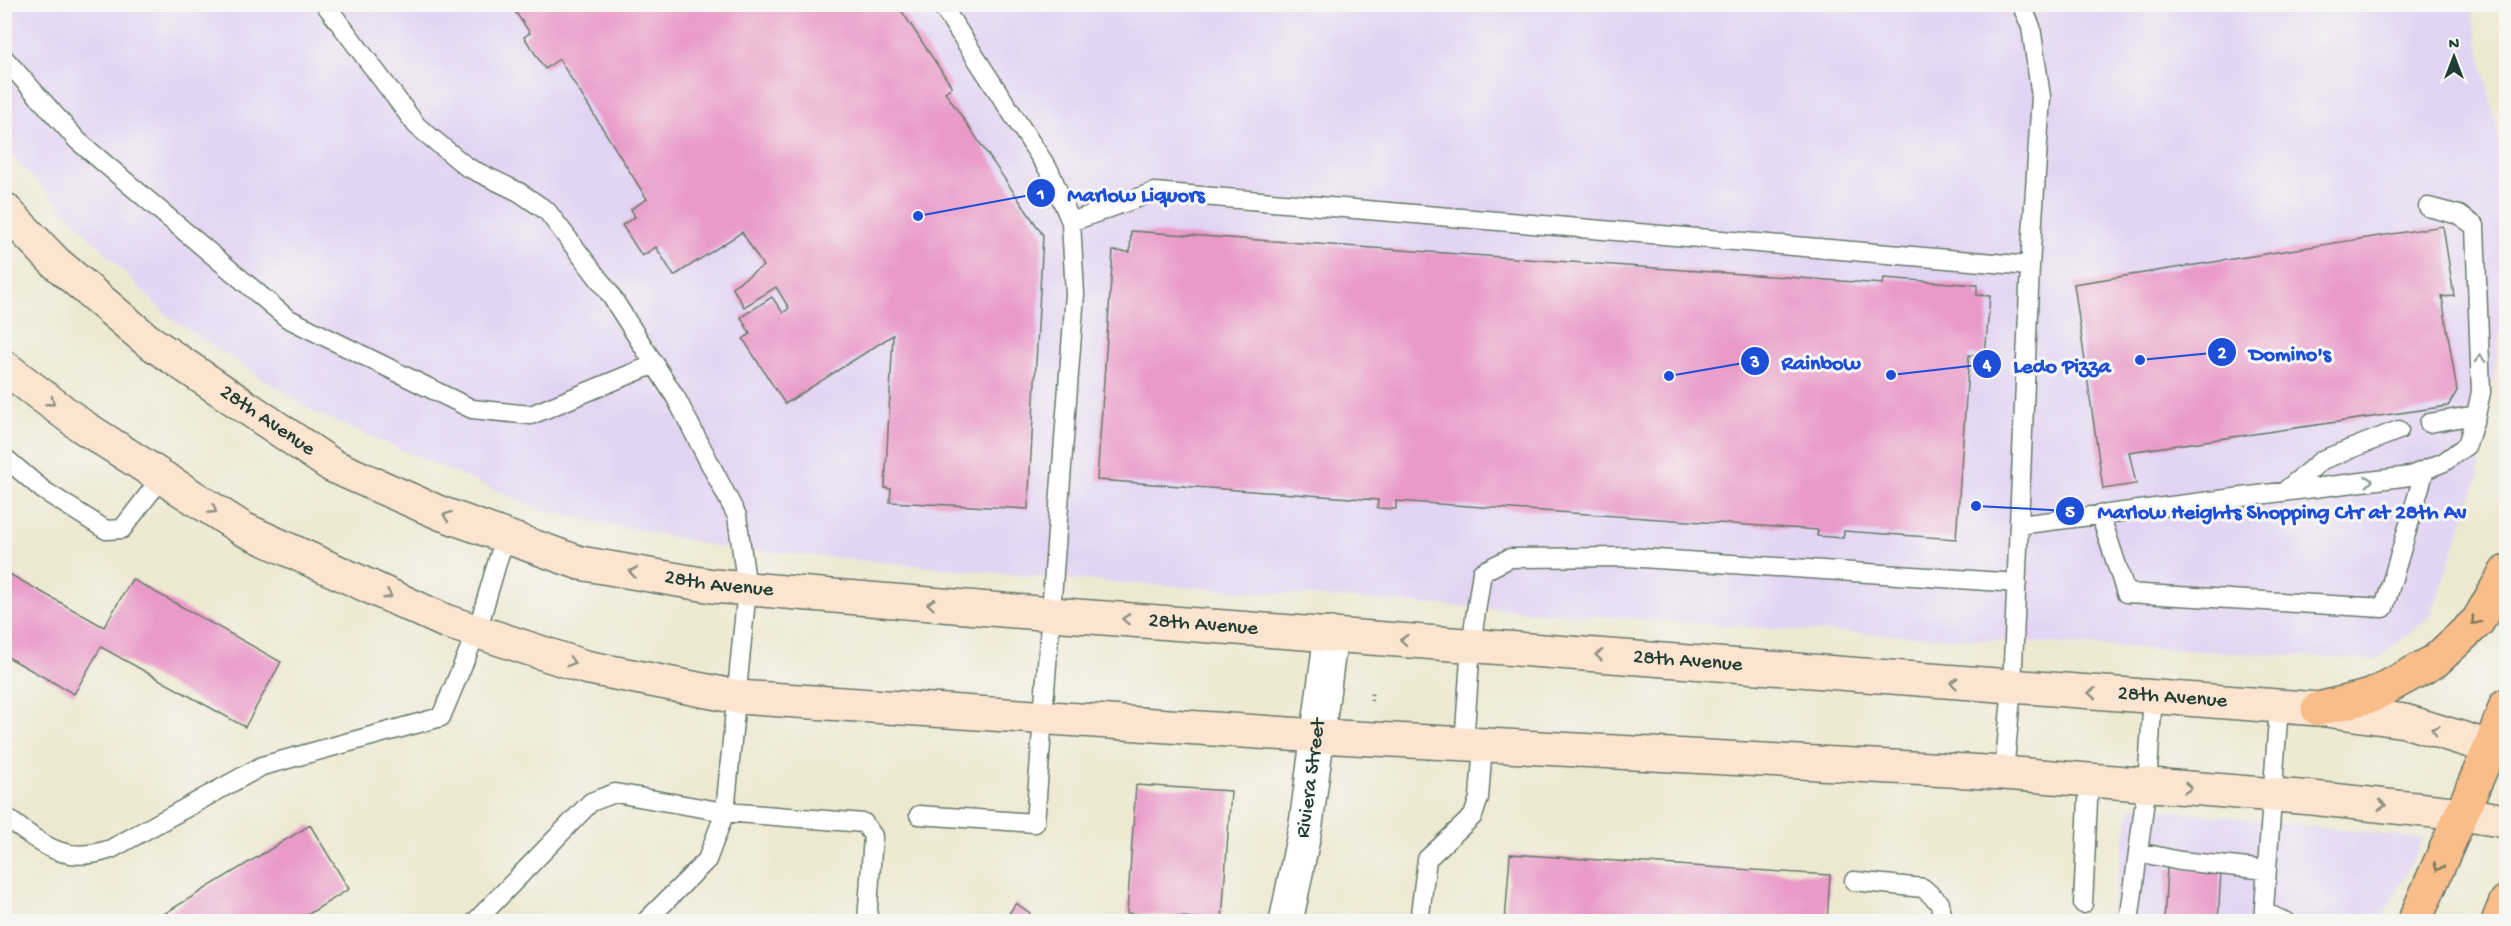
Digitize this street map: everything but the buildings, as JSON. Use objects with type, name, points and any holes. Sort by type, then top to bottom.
[{"type":"main road","points":[[2318,709],[2371,696],[2435,661],[2478,621],[2506,572]]},
{"type":"main road","points":[[2414,921],[2462,814],[2499,749],[2506,705]]},
{"type":"main road","points":[[2498,921],[2506,902]]},
{"type":"street","name":"28th Avenue","points":[[4,209],[55,262],[147,340],[333,466],[440,513],[580,563],[713,586],[747,589],[2318,709],[2405,721],[2499,749]]},
{"type":"street","points":[[4,367],[82,426],[243,529],[446,621],[585,667],[738,697],[1318,736],[2004,773],[2272,794],[2462,814],[2506,821]]},
{"type":"street","name":"Riviera Street","points":[[1286,921],[1306,824],[1331,634]]},
{"type":"lane","points":[[326,4],[417,126],[467,167],[519,192],[547,211],[608,291],[655,364],[676,398],[737,516],[747,589],[725,812],[707,860],[645,921]]},
{"type":"lane","points":[[919,815],[1035,823],[1076,294],[1071,222],[1050,172],[941,4]]},
{"type":"lane","points":[[2004,773],[2012,687],[2030,266],[2041,97],[2031,27],[2021,4]]},
{"type":"lane","points":[[4,58],[78,141],[287,318],[471,409],[531,415],[655,364]]},
{"type":"lane","points":[[1071,222],[1154,192],[2030,266]]},
{"type":"lane","points":[[2019,525],[2410,476],[2444,462],[2467,445],[2481,392],[2475,226],[2458,215],[2428,207]]},
{"type":"lane","points":[[2429,423],[2476,415]]},
{"type":"lane","points":[[2284,491],[2322,460],[2399,430]]},
{"type":"lane","points":[[4,457],[43,490],[106,530],[122,529],[162,477]]},
{"type":"lane","points":[[2100,514],[2126,593],[2384,608],[2426,470]]},
{"type":"lane","points":[[4,816],[49,848],[68,855],[91,856],[111,849],[262,766],[441,717],[477,631],[505,536]]},
{"type":"lane","points":[[1419,921],[1427,859],[1473,816],[1479,798],[1473,745],[1471,645],[1482,572],[1510,558],[1627,557],[2017,584]]},
{"type":"lane","points":[[2128,921],[2147,784],[2153,697]]},
{"type":"lane","points":[[2279,706],[2264,917],[2286,921]]},
{"type":"lane","points":[[2083,904],[2089,780]]},
{"type":"lane","points":[[475,921],[591,802],[615,794],[725,812],[864,823],[873,836],[867,921]]},
{"type":"lane","points":[[2138,852],[2180,861],[2267,870]]},
{"type":"lane","points":[[1854,881],[1923,888],[1940,903],[1943,921]]},
{"type":"shaded area","points":[[5,5],[2470,5],[2506,173],[2506,296],[2478,477],[2431,616],[2376,660],[1812,631],[1041,577],[721,547],[544,511],[314,412],[166,315],[5,149]]},
{"type":"shaded area","points":[[2131,806],[2424,839],[2381,921],[2109,922]]},
{"type":"place","name":"Marlow Liquors","points":[[918,216]]},
{"type":"place","name":"Domino's","points":[[2140,360]]},
{"type":"place","name":"Ledo Pizza","points":[[1891,375]]},
{"type":"place","name":"Rainbow","points":[[1669,376]]},
{"type":"place","name":"Marlow Heights Shopping Ctr at 28th Av","points":[[1976,506]]}]
